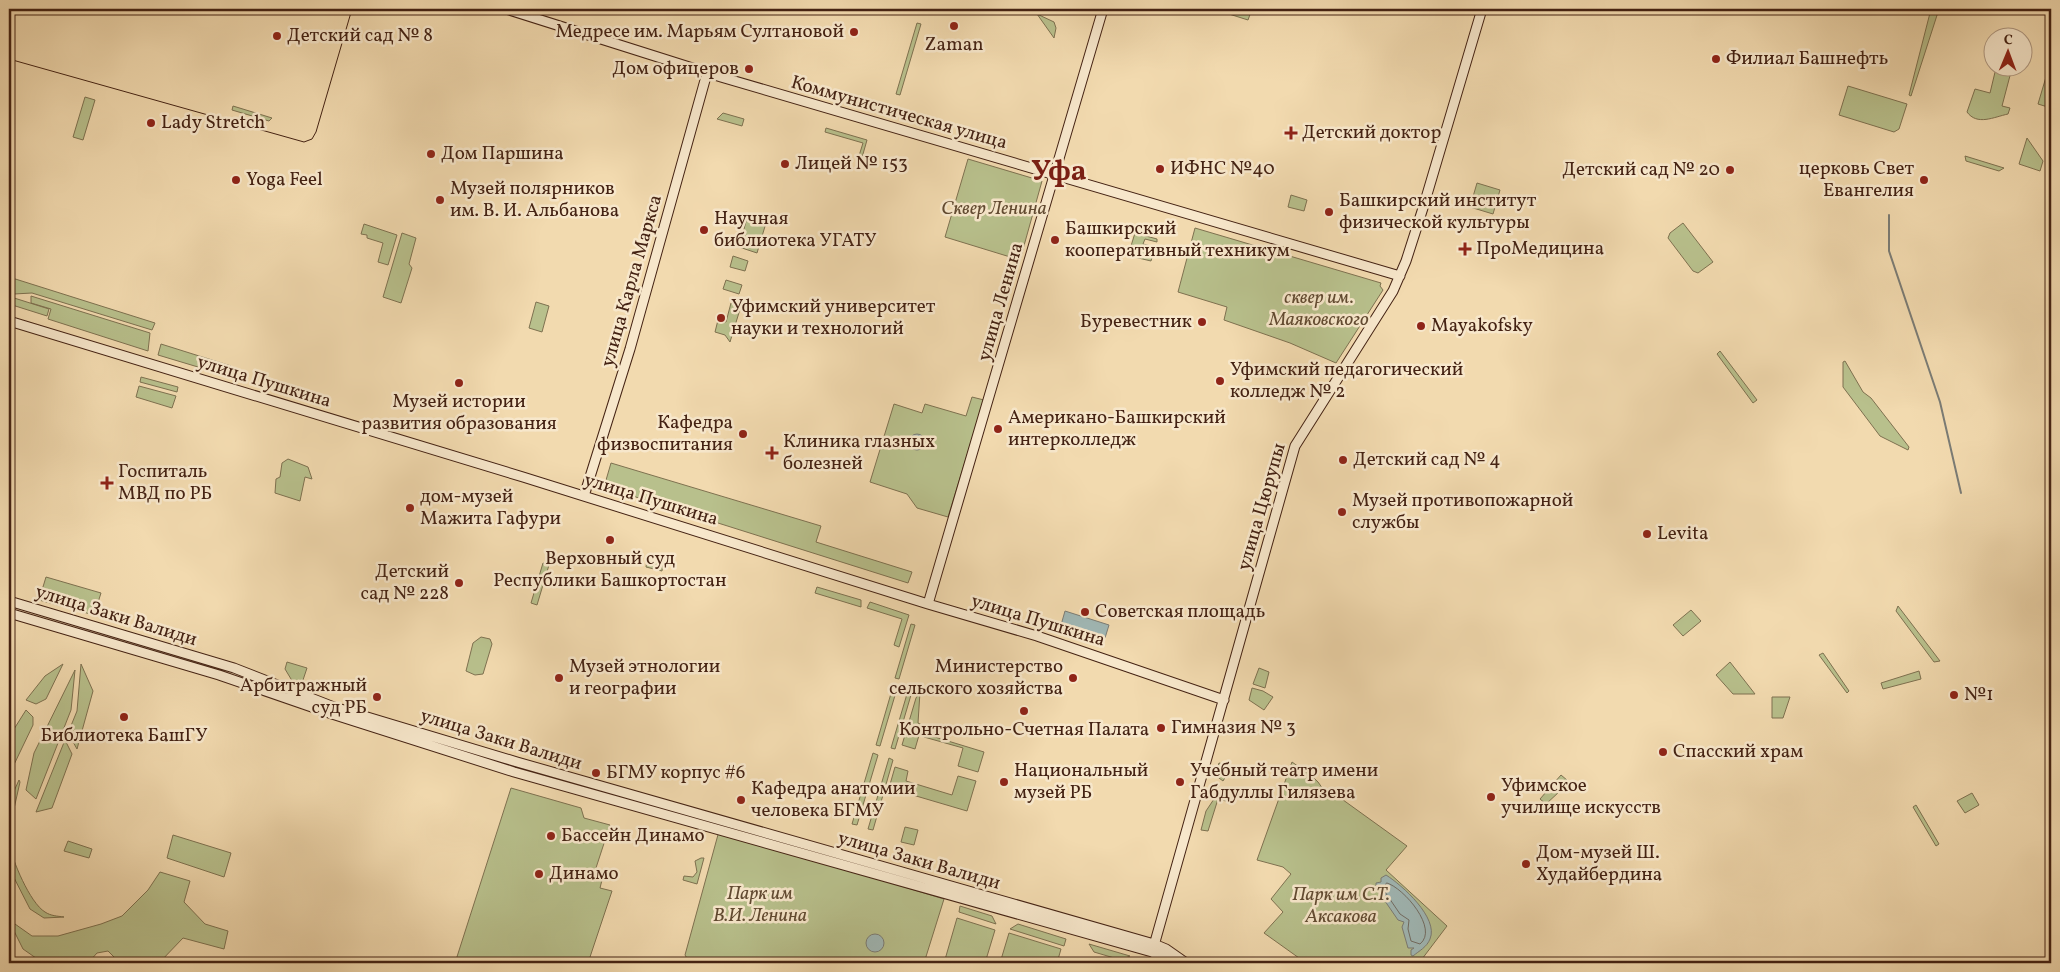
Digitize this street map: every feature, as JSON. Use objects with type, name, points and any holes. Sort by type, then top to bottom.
[{"type":"main road","name":"Коммунистическая улица","points":[[506,9],[707,73],[1400,276]]},
{"type":"main road","name":"улица Ленина","points":[[928,604],[1103,9]]},
{"type":"main road","name":"улица Цюрупы","points":[[1153,948],[1295,446],[1393,291],[1400,276],[1426,199],[1482,9]]},
{"type":"main road","name":"улица Карла Маркса","points":[[584,496],[632,340],[707,73]]},
{"type":"main road","name":"улица Пушкина","points":[[9,321],[1037,636],[1224,700]]},
{"type":"main road","name":"улица Заки Валиди","points":[[9,601],[234,668],[334,706],[517,762],[1153,948],[1173,963]]},
{"type":"main road","name":"улица Заки Валиди","points":[[9,613],[219,675],[332,714],[514,772],[1153,948],[1166,949],[1186,963]]},
{"type":"green space","points":[[1230,9],[1252,9],[1248,20],[1229,14]]},
{"type":"green space","points":[[1931,9],[1939,9],[1911,96],[1909,95]]},
{"type":"green space","points":[[1037,14],[1054,22],[1056,28],[1054,38]]},
{"type":"green space","points":[[917,23],[921,24],[900,95],[896,94]]},
{"type":"green space","points":[[2051,60],[2051,108],[2038,104]]},
{"type":"green space","points":[[1994,78],[2009,78],[2002,106],[2010,108],[2008,114],[1981,120],[1976,119],[1967,112],[1975,89],[1990,93]]},
{"type":"green space","points":[[1848,86],[1907,104],[1899,129],[1894,132],[1839,115]]},
{"type":"green space","points":[[85,97],[95,100],[83,140],[73,137]]},
{"type":"green space","points":[[233,106],[272,118],[269,121],[232,110]]},
{"type":"green space","points":[[723,113],[744,119],[742,126],[717,119]]},
{"type":"green space","points":[[826,128],[867,140],[861,161],[858,159],[863,143],[825,132]]},
{"type":"green space","points":[[2027,138],[2043,161],[2040,171],[2019,164]]},
{"type":"green space","points":[[1965,156],[2004,168],[1999,171],[1966,161]]},
{"type":"green space","name":"Сквер Ленина","points":[[968,159],[1042,181],[1020,260],[945,237]]},
{"type":"green space","points":[[1477,183],[1500,190],[1493,214],[1470,207]]},
{"type":"green space","points":[[1291,195],[1307,200],[1304,211],[1288,207]]},
{"type":"green space","points":[[747,218],[766,223],[757,253],[739,247]]},
{"type":"green space","points":[[1683,223],[1713,262],[1698,273],[1693,271],[1668,238],[1670,233]]},
{"type":"green space","points":[[364,224],[397,235],[388,265],[378,262],[383,243],[361,234]]},
{"type":"green space","name":"сквер им. Маяковского","points":[[1195,228],[1381,283],[1380,286],[1383,290],[1336,363],[1290,343],[1224,320],[1227,307],[1178,292]]},
{"type":"green space","points":[[402,233],[416,238],[409,264],[412,268],[401,303],[383,297]]},
{"type":"green space","points":[[1135,233],[1157,239],[1157,242],[1145,239],[1143,244],[1155,247],[1151,261],[1134,257],[1137,248],[1131,246]]},
{"type":"green space","points":[[733,256],[748,261],[745,271],[730,267]]},
{"type":"green space","points":[[9,277],[155,323],[152,330],[32,293],[14,294],[9,290]]},
{"type":"green space","points":[[726,280],[742,285],[739,294],[723,289]]},
{"type":"green space","points":[[31,296],[150,333],[148,351],[48,319],[51,309],[31,303]]},
{"type":"green space","points":[[11,297],[49,309],[47,316],[9,304]]},
{"type":"green space","points":[[536,302],[549,306],[542,332],[529,328]]},
{"type":"green space","points":[[731,303],[741,306],[730,342],[725,335],[715,332],[718,320],[726,322]]},
{"type":"green space","points":[[161,344],[231,366],[228,376],[158,355]]},
{"type":"green space","points":[[1720,351],[1757,400],[1753,403],[1717,354]]},
{"type":"green space","points":[[1845,361],[1863,392],[1871,398],[1909,447],[1908,450],[1880,436],[1843,387],[1843,362]]},
{"type":"green space","points":[[141,377],[178,387],[177,392],[140,382]]},
{"type":"green space","points":[[139,386],[176,396],[172,408],[136,397]]},
{"type":"green space","points":[[972,397],[984,400],[948,517],[917,508],[907,494],[870,482],[894,404],[922,413],[925,404],[966,416]]},
{"type":"green space","points":[[288,459],[308,467],[312,479],[305,477],[300,501],[275,493],[276,479],[280,477],[282,463]]},
{"type":"green space","points":[[611,463],[821,526],[816,542],[912,572],[908,583],[604,487]]},
{"type":"green space","points":[[650,558],[663,562],[662,571],[646,567],[647,559]]},
{"type":"green space","points":[[543,563],[549,565],[537,605],[531,603]]},
{"type":"green space","points":[[46,577],[101,593],[94,615],[39,600]]},
{"type":"green space","points":[[817,587],[861,600],[861,607],[815,593]]},
{"type":"green space","points":[[870,602],[909,615],[899,647],[894,645],[902,619],[867,608]]},
{"type":"green space","points":[[1898,606],[1940,661],[1934,662],[1896,611]]},
{"type":"green space","points":[[1691,610],[1701,621],[1683,636],[1673,625]]},
{"type":"green space","points":[[911,624],[915,625],[899,679],[895,678]]},
{"type":"green space","points":[[481,637],[490,639],[492,644],[483,674],[475,675],[466,671],[473,643]]},
{"type":"green space","points":[[1823,653],[1849,691],[1847,693],[1819,655]]},
{"type":"green space","points":[[287,662],[307,668],[301,686],[294,684],[285,669]]},
{"type":"green space","points":[[1730,662],[1755,694],[1733,694],[1716,675]]},
{"type":"green space","points":[[63,664],[46,699],[36,704],[26,700],[45,676]]},
{"type":"green space","points":[[81,664],[93,691],[77,749],[68,733],[77,711]]},
{"type":"green space","points":[[1259,668],[1269,672],[1265,688],[1253,684]]},
{"type":"green space","points":[[75,670],[71,710],[36,799],[26,790],[34,753]]},
{"type":"green space","points":[[1919,671],[1921,679],[1883,689],[1881,683]]},
{"type":"green space","points":[[1252,688],[1263,691],[1273,697],[1264,710],[1249,700]]},
{"type":"green space","points":[[892,690],[896,692],[880,746],[876,745]]},
{"type":"green space","points":[[920,692],[918,723],[922,725],[915,749],[902,745],[916,698]]},
{"type":"green space","points":[[907,694],[911,695],[895,749],[891,748]]},
{"type":"green space","points":[[1772,697],[1790,697],[1783,718],[1772,718]]},
{"type":"green space","points":[[26,710],[33,717],[33,725],[9,775],[9,737]]},
{"type":"green space","points":[[925,734],[984,752],[978,772],[958,766],[963,748],[924,737]]},
{"type":"green space","points":[[65,740],[72,754],[52,808],[36,812]]},
{"type":"green space","points":[[873,753],[878,755],[857,825],[852,824]]},
{"type":"green space","points":[[889,758],[893,760],[873,830],[868,829]]},
{"type":"green space","name":"Парк им С.Т. Аксакова","points":[[1292,762],[1315,779],[1329,795],[1339,797],[1407,846],[1386,870],[1447,926],[1419,963],[1306,963],[1264,933],[1283,912],[1271,899],[1291,874],[1283,867],[1257,860]]},
{"type":"green space","points":[[1219,763],[1232,766],[1223,781],[1215,775]]},
{"type":"green space","points":[[895,767],[908,771],[906,781],[952,795],[958,776],[976,781],[967,811],[889,788]]},
{"type":"green space","points":[[1561,775],[1574,786],[1559,792],[1546,804],[1540,799]]},
{"type":"green space","points":[[19,780],[20,782],[9,831],[9,802]]},
{"type":"green space","name":"Динамо","points":[[511,788],[581,808],[584,818],[610,825],[593,877],[602,880],[600,888],[612,891],[588,963],[455,963]]},
{"type":"green space","points":[[1218,793],[1228,799],[1226,801],[1218,799],[1208,831],[1201,830],[1206,811]]},
{"type":"green space","points":[[1972,793],[1979,805],[1965,813],[1957,801]]},
{"type":"green space","points":[[1916,805],[1939,844],[1936,846],[1913,807]]},
{"type":"green space","points":[[905,827],[918,830],[914,845],[901,842]]},
{"type":"green space","name":"Парк им В.И. Ленина","points":[[719,831],[944,899],[924,963],[690,963],[685,955]]},
{"type":"green space","points":[[173,835],[231,853],[224,877],[167,858]]},
{"type":"green space","points":[[68,841],[92,849],[89,858],[64,851]]},
{"type":"green space","points":[[9,843],[18,870],[33,900],[47,913],[64,917],[44,918],[30,909],[9,868]]},
{"type":"green space","points":[[704,858],[697,884],[683,880],[684,876],[693,877],[697,872],[695,861]]},
{"type":"green space","points":[[160,872],[190,881],[184,902],[205,924],[228,931],[224,949],[183,938],[159,963],[120,963],[108,951],[97,953],[88,963],[43,963],[23,949],[13,929],[15,924],[32,936],[58,936],[122,916],[148,890]]},
{"type":"green space","points":[[960,906],[992,916],[996,924],[959,912]]},
{"type":"green space","points":[[957,918],[995,930],[985,963],[963,961],[962,963],[944,963]]},
{"type":"green space","points":[[1018,924],[1066,939],[1064,946],[1010,929]]},
{"type":"green space","points":[[1009,933],[1061,949],[1057,963],[1000,963]]},
{"type":"green space","points":[[1089,944],[1130,956],[1121,960],[1094,952]]},
{"type":"water","points":[[917,434],[925,442],[917,450],[909,442]]},
{"type":"water","points":[[1065,611],[1109,625],[1105,638],[1061,625]]},
{"type":"water","points":[[1386,875],[1409,894],[1424,912],[1429,922],[1431,931],[1429,942],[1413,956],[1411,955],[1411,950],[1414,948],[1408,948],[1402,927],[1404,922],[1398,920],[1376,888],[1376,883],[1381,882],[1381,878]]},
{"type":"water","points":[[875,934],[881,937],[884,943],[881,949],[875,952],[869,949],[866,943],[869,937]]},
{"type":"waterway","points":[[1889,215],[1889,251],[1940,402],[1961,493]]},
{"type":"tram line","points":[[9,59],[304,142],[312,139],[316,132],[352,9]]},
{"type":"place","name":"Zaman","points":[[954,26]]},
{"type":"place","name":"Медресе им. Марьям Султановой","points":[[854,32]]},
{"type":"place","name":"Детский сад № 8","points":[[277,36]]},
{"type":"place","name":"Филиал Башнефть","points":[[1716,59]]},
{"type":"place","name":"Дом офицеров","points":[[749,69]]},
{"type":"place","name":"Lady Stretch","points":[[151,123]]},
{"type":"place","name":"Детский доктор","points":[[1291,133]]},
{"type":"place","name":"Дом Паршина","points":[[431,154]]},
{"type":"place","name":"Лицей № 153","points":[[785,164]]},
{"type":"place","name":"ИФНС №40","points":[[1160,169]]},
{"type":"place","name":"Детский сад № 20","points":[[1730,170]]},
{"type":"place","name":"Yoga Feel","points":[[236,180]]},
{"type":"place","name":"церковь Свет Евангелия","points":[[1924,180]]},
{"type":"place","name":"Музей полярников им. В. И. Альбанова","points":[[440,200]]},
{"type":"place","name":"Башкирский институт физической культуры","points":[[1329,212]]},
{"type":"place","name":"Научная библиотека УГАТУ","points":[[704,230]]},
{"type":"place","name":"Башкирский кооперативный техникум","points":[[1055,240]]},
{"type":"place","name":"ПроМедицина","points":[[1465,249]]},
{"type":"place","name":"Уфимский университет науки и технологий","points":[[721,318]]},
{"type":"place","name":"Буревестник","points":[[1202,322]]},
{"type":"place","name":"Mayakofsky","points":[[1421,326]]},
{"type":"place","name":"Уфимский педагогический колледж № 2","points":[[1220,381]]},
{"type":"place","name":"Музей истории развития образования","points":[[459,383]]},
{"type":"place","name":"Американо-Башкирский интерколледж","points":[[998,429]]},
{"type":"place","name":"Кафедра физвоспитания","points":[[743,434]]},
{"type":"place","name":"Клиника глазных болезней","points":[[772,453]]},
{"type":"place","name":"Детский сад № 4","points":[[1343,460]]},
{"type":"place","name":"Госпиталь МВД по РБ","points":[[107,483]]},
{"type":"place","name":"дом-музей Мажита Гафури","points":[[410,508]]},
{"type":"place","name":"Музей противопожарной службы","points":[[1342,512]]},
{"type":"place","name":"Levita","points":[[1647,534]]},
{"type":"place","name":"Верховный суд Республики Башкортостан","points":[[610,540]]},
{"type":"place","name":"Детский сад № 228","points":[[459,583]]},
{"type":"place","name":"Советская площадь","points":[[1085,612]]},
{"type":"place","name":"Музей этнологии и географии","points":[[559,678]]},
{"type":"place","name":"Министерство сельского хозяйства","points":[[1073,678]]},
{"type":"place","name":"№1","points":[[1954,695]]},
{"type":"place","name":"Арбитражный суд РБ","points":[[377,697]]},
{"type":"place","name":"Контрольно-Счетная Палата","points":[[1024,711]]},
{"type":"place","name":"Библиотека БашГУ","points":[[124,717]]},
{"type":"place","name":"Гимназия № 3","points":[[1161,728]]},
{"type":"place","name":"Спасский храм","points":[[1663,752]]},
{"type":"place","name":"БГМУ корпус #6","points":[[596,773]]},
{"type":"place","name":"Национальный музей РБ","points":[[1004,782]]},
{"type":"place","name":"Учебный театр имени Габдуллы Гилязева","points":[[1180,782]]},
{"type":"place","name":"Уфимское училище искусств","points":[[1491,797]]},
{"type":"place","name":"Кафедра анатомии человека БГМУ","points":[[741,800]]},
{"type":"place","name":"Бассейн Динамо","points":[[551,836]]},
{"type":"place","name":"Дом-музей Ш. Худайбердина","points":[[1526,864]]},
{"type":"place","name":"Динамо","points":[[539,874]]},
{"type":"district","name":"Уфа","points":[[1059,172]]}]
